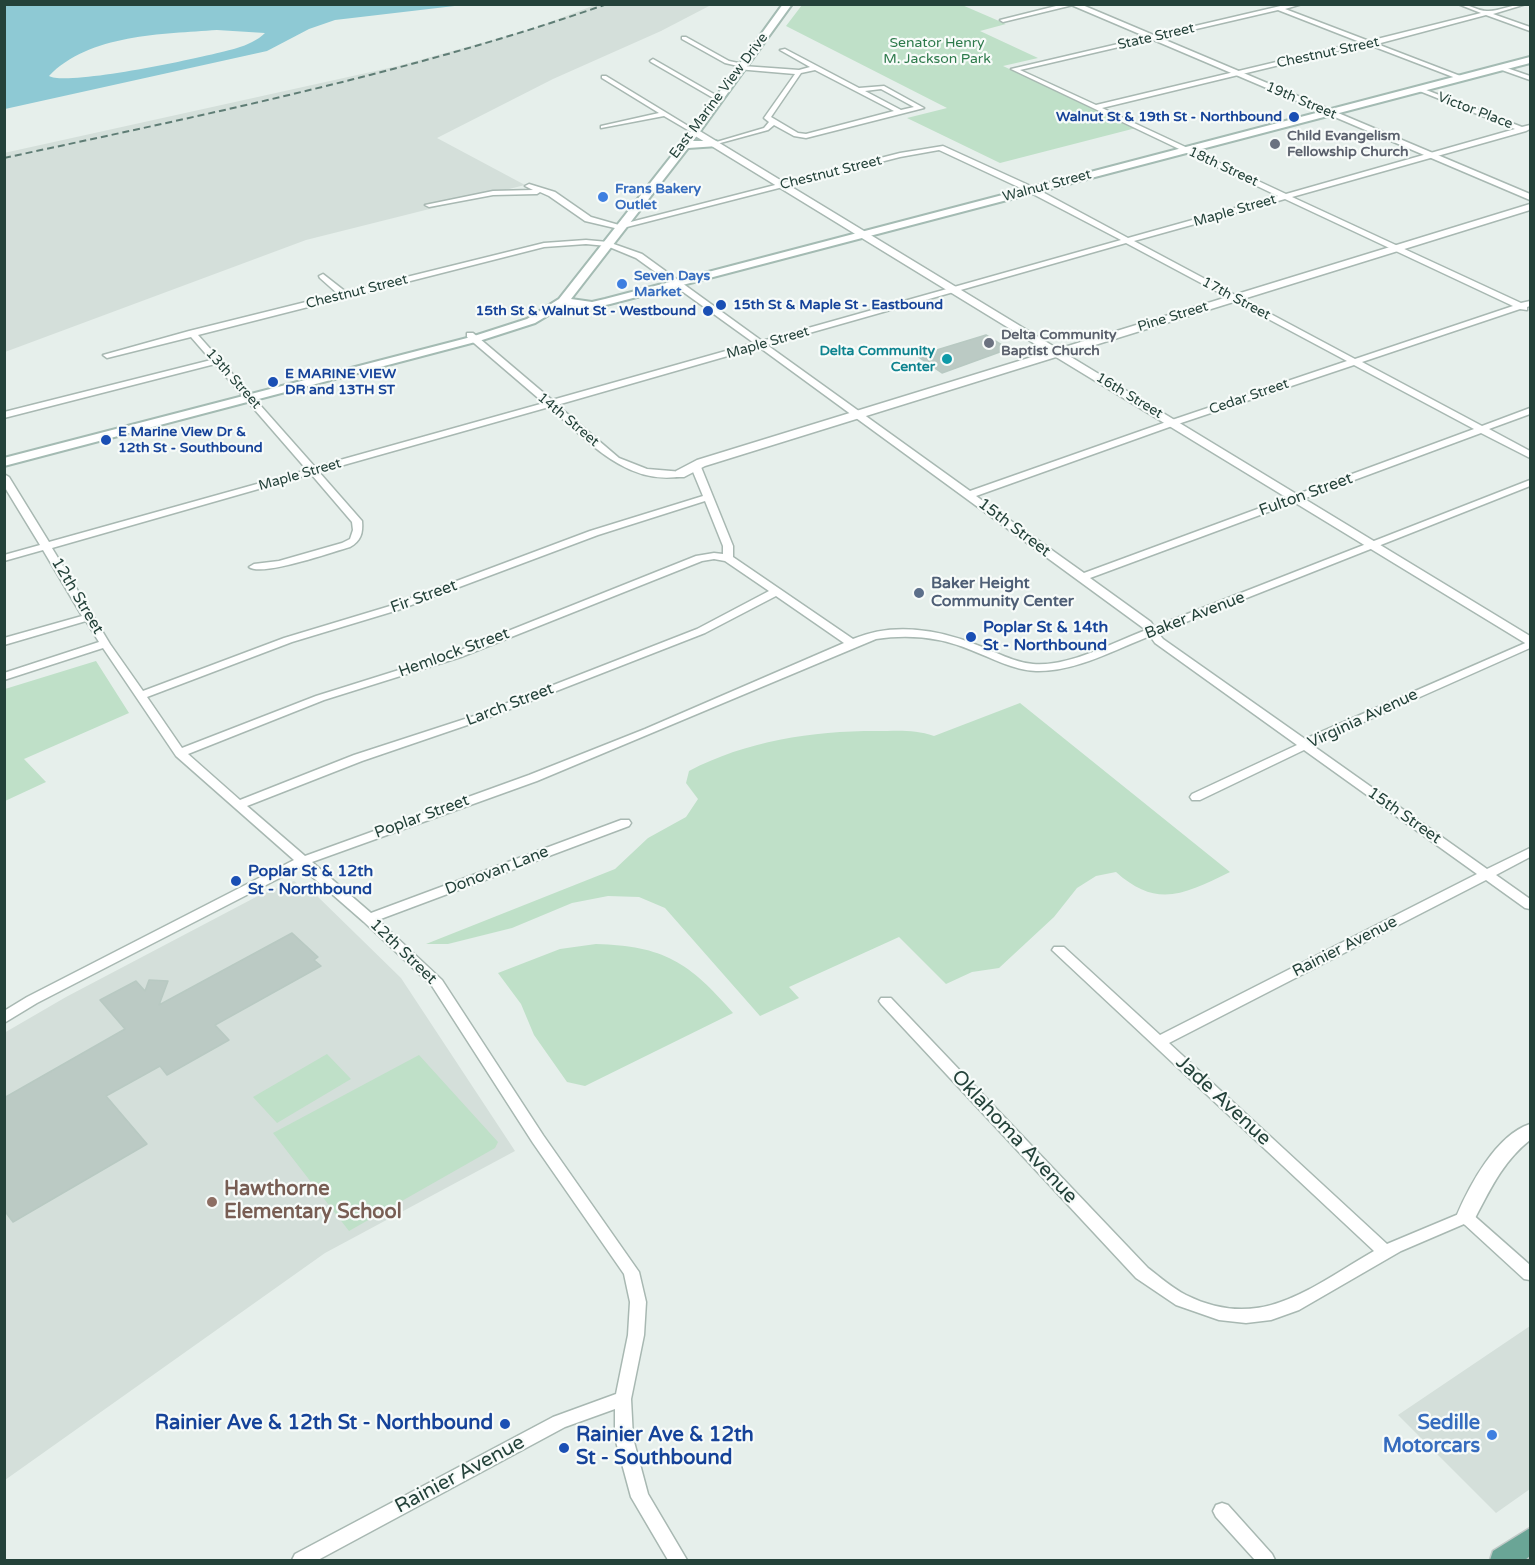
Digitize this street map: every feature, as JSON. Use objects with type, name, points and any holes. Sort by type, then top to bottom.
[{"type":"main road","name":"East Marine View Drive","points":[[4,456],[531,321],[563,301],[694,132],[788,4]]},
{"type":"main road","name":"Walnut Street","points":[[563,301],[592,304],[606,302],[1530,60]]},
{"type":"main road","points":[[682,146],[698,143],[715,144]]},
{"type":"main road","name":"East Marine View Drive","points":[[4,462],[249,395]]},
{"type":"main road","points":[[1503,1560],[1530,1541]]},
{"type":"street","points":[[1267,4],[1461,78]]},
{"type":"street","name":"State Street","points":[[1014,69],[1299,4]]},
{"type":"street","points":[[1461,4],[1530,28]]},
{"type":"street","name":"Chestnut Street","points":[[1097,108],[1523,4]]},
{"type":"street","points":[[1003,20],[1073,5]]},
{"type":"street","name":"19th Street","points":[[1073,5],[1530,197]]},
{"type":"street","points":[[684,38],[740,67],[799,72],[816,68]]},
{"type":"street","points":[[783,50],[900,112]]},
{"type":"street","points":[[653,61],[717,98]]},
{"type":"street","points":[[1502,68],[1530,78]]},
{"type":"street","name":"18th Street","points":[[1014,69],[1530,311]]},
{"type":"street","points":[[799,72],[767,118],[803,136],[921,108],[882,87],[857,90]]},
{"type":"street","name":"16th Street","points":[[604,77],[1530,643]]},
{"type":"street","name":"Victor Place","points":[[1419,89],[1528,130]]},
{"type":"street","points":[[603,127],[663,114]]},
{"type":"street","points":[[715,144],[766,129],[773,122]]},
{"type":"street","name":"Maple Street","points":[[4,558],[1528,130]]},
{"type":"street","name":"Chestnut Street","points":[[619,227],[909,153],[940,148]]},
{"type":"street","name":"17th Street","points":[[940,148],[1032,190],[1530,455]]},
{"type":"street","points":[[530,186],[552,194],[588,219],[619,227]]},
{"type":"street","points":[[429,206],[493,193],[521,191],[552,194]]},
{"type":"street","name":"Pine Street","points":[[680,474],[701,463],[1530,207]]},
{"type":"street","name":"Chestnut Street","points":[[107,355],[544,245],[570,241],[608,244]]},
{"type":"street","name":"15th Street","points":[[608,244],[639,256],[764,344],[1081,578],[1147,624],[1159,640],[1530,905]]},
{"type":"street","points":[[323,276],[344,295]]},
{"type":"street","name":"Cedar Street","points":[[969,495],[1172,423],[1530,303]]},
{"type":"street","name":"13th Street","points":[[192,333],[357,520],[358,530],[354,541],[280,564],[254,567]]},
{"type":"street","name":"14th Street","points":[[473,337],[616,460],[633,469],[651,474],[680,474]]},
{"type":"street","points":[[4,415],[217,361]]},
{"type":"street","name":"Fulton Street","points":[[1081,578],[1530,411]]},
{"type":"street","points":[[696,467],[728,546],[728,558],[852,644]]},
{"type":"street","name":"12th Street","points":[[4,477],[105,644],[180,753],[369,919],[437,983],[538,1139],[631,1272],[638,1302],[636,1335],[623,1400],[624,1438],[640,1497],[678,1560]]},
{"type":"street","name":"Baker Avenue","points":[[852,644],[881,634],[925,633],[959,641],[1014,665],[1041,670],[1066,665],[1530,483]]},
{"type":"street","name":"Fir Street","points":[[140,696],[288,640],[394,608],[594,533],[708,497]]},
{"type":"street","name":"Hemlock Street","points":[[180,753],[320,698],[457,655],[700,558],[714,556],[728,558]]},
{"type":"street","name":"Larch Street","points":[[238,806],[358,758],[477,718],[700,631],[776,592]]},
{"type":"street","points":[[4,642],[89,617]]},
{"type":"street","name":"Virginia Avenue","points":[[1196,797],[1304,745],[1530,643]]},
{"type":"street","points":[[4,677],[105,644]]},
{"type":"street","name":"Poplar Street","points":[[4,1018],[32,1000],[302,861],[543,773],[649,731],[852,644]]},
{"type":"street","name":"Donovan Lane","points":[[369,919],[625,823]]},
{"type":"street","name":"Rainier Avenue","points":[[1159,1042],[1530,852]]},
{"type":"street","name":"Jade Avenue","points":[[1059,950],[1386,1252]]},
{"type":"street","name":"Oklahoma Avenue","points":[[886,1001],[1142,1273],[1187,1303],[1226,1314],[1262,1317],[1285,1311],[1386,1252],[1466,1216]]},
{"type":"street","points":[[1530,1131],[1520,1138],[1475,1191],[1466,1216],[1530,1274]]},
{"type":"street","name":"Rainier Avenue","points":[[301,1560],[559,1422],[623,1400]]},
{"type":"street","points":[[1222,1511],[1266,1560]]},
{"type":"shaded area","points":[[595,5],[711,5],[661,31],[553,79],[437,138],[525,185],[306,240],[5,352],[4,153],[398,66],[532,29]]},
{"type":"shaded area","name":"Hawthorne Elementary School","points":[[294,881],[308,893],[314,893],[401,978],[515,1151],[325,1253],[5,1480],[4,1033],[66,997],[256,897]]},
{"type":"shaded area","points":[[1530,1326],[1530,1489],[1496,1513],[1398,1415]]},
{"type":"green space","name":"Senator Henry M. Jackson Park","points":[[802,5],[962,5],[1006,24],[980,31],[1038,58],[1003,66],[1136,128],[1000,163],[907,118],[947,108],[786,26]]},
{"type":"green space","points":[[96,661],[129,713],[24,759],[46,782],[5,801],[5,689]]},
{"type":"green space","points":[[1020,703],[1230,872],[1199,886],[1172,894],[1145,891],[1131,884],[1116,872],[1096,876],[1077,888],[1054,917],[999,968],[972,972],[946,984],[899,937],[789,987],[799,998],[760,1016],[665,908],[639,897],[608,896],[572,903],[512,928],[448,944],[426,944],[615,869],[648,838],[686,817],[698,799],[686,783],[689,771],[733,752],[780,740],[852,731],[905,731],[934,736]]},
{"type":"green space","points":[[596,944],[640,948],[673,960],[703,981],[733,1013],[585,1086],[567,1082],[534,1035],[521,1004],[498,973],[560,949]]},
{"type":"green space","points":[[327,1054],[351,1079],[277,1123],[253,1097]]},
{"type":"green space","points":[[419,1055],[498,1142],[495,1148],[349,1231],[273,1133]]},
{"type":"water","points":[[5,4],[463,5],[335,20],[309,29],[267,51],[5,109]],"holes":[[[217,30],[265,33],[237,48],[171,63],[82,77],[49,76],[65,62],[85,52],[105,44],[128,39]]]},
{"type":"building","points":[[986,335],[1008,349],[942,373],[917,356]]},
{"type":"building","points":[[292,933],[318,957],[314,960],[321,966],[215,1025],[229,1040],[167,1075],[160,1066],[106,1096],[147,1144],[13,1222],[4,1210],[4,1098],[125,1029],[100,1000],[136,981],[145,991],[149,980],[168,981],[159,1005]]},
{"type":"railway","points":[[4,158],[232,108],[383,71],[533,29],[607,4]]},
{"type":"place","name":"Walnut St & 19th St - Northbound","points":[[1294,117]]},
{"type":"place","name":"Child Evangelism Fellowship Church","points":[[1275,144]]},
{"type":"place","name":"Frans Bakery Outlet","points":[[603,197]]},
{"type":"place","name":"Seven Days Market","points":[[622,284]]},
{"type":"place","name":"15th St & Maple St - Eastbound","points":[[721,305]]},
{"type":"place","name":"15th St & Walnut St - Westbound","points":[[708,311]]},
{"type":"place","name":"Delta Community Baptist Church","points":[[989,343]]},
{"type":"place","name":"Delta Community Center","points":[[947,359]]},
{"type":"place","name":"E MARINE VIEW DR and 13TH ST","points":[[273,382]]},
{"type":"place","name":"E Marine View Dr & 12th St - Southbound","points":[[106,440]]},
{"type":"place","name":"Baker Height Community Center","points":[[919,593]]},
{"type":"place","name":"Poplar St & 14th St - Northbound","points":[[971,637]]},
{"type":"place","name":"Poplar St & 12th St - Northbound","points":[[236,881]]},
{"type":"place","name":"Hawthorne Elementary School","points":[[212,1202]]},
{"type":"place","name":"Rainier Ave & 12th St - Northbound","points":[[505,1424]]},
{"type":"place","name":"Sedille Motorcars","points":[[1492,1435]]},
{"type":"place","name":"Rainier Ave & 12th St - Southbound","points":[[564,1448]]}]
